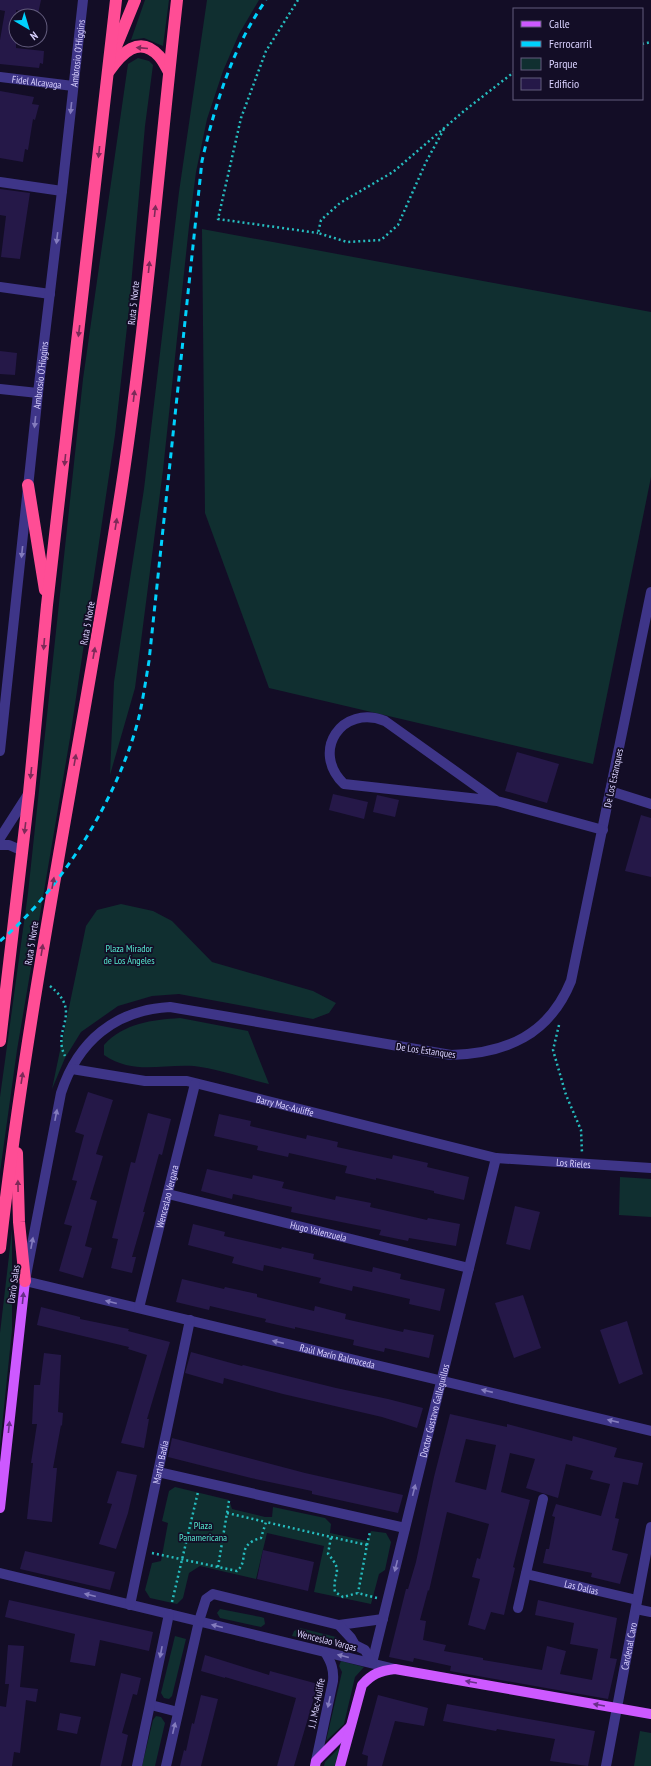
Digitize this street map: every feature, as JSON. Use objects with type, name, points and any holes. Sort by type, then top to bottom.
[{"type":"highway","name":"Ruta 5 Norte","points":[[0,1042],[30,793],[48,605],[116,0]]},
{"type":"highway","points":[[108,72],[116,44],[135,0]]},
{"type":"highway","name":"Ruta 5 Norte","points":[[0,1248],[16,1117],[46,922],[125,465],[144,310],[177,0]]},
{"type":"highway","points":[[108,72],[124,52],[139,47],[150,49],[157,54],[169,72]]},
{"type":"highway","points":[[28,485],[48,605]]},
{"type":"highway","points":[[16,1117],[19,1222],[25,1281]]},
{"type":"main road","name":"Darío Salas","points":[[0,1508],[25,1281]]},
{"type":"main road","name":"Wenceslao Vargas","points":[[394,1669],[651,1714]]},
{"type":"main road","name":"J. J. Mac-Auliffe","points":[[340,1766],[362,1685],[371,1675],[380,1671],[394,1669]]},
{"type":"main road","name":"J. J. Mac-Auliffe","points":[[315,1763],[350,1727]]},
{"type":"street","name":"Ambrosio O'Higgins","points":[[0,751],[38,393],[83,0]]},
{"type":"street","name":"Fidel Alcayaga","points":[[0,77],[73,86]]},
{"type":"street","points":[[0,182],[62,191]]},
{"type":"street","points":[[0,287],[50,294]]},
{"type":"street","points":[[0,388],[38,393]]},
{"type":"street","name":"De Los Estanques","points":[[72,1069],[87,1044],[103,1029],[122,1017],[155,1008],[170,1007],[188,1009],[451,1055],[482,1053],[497,1050],[512,1044],[537,1029],[557,1008],[565,997],[571,981],[651,592]]},
{"type":"street","points":[[497,800],[385,721],[377,718],[368,716],[350,720],[336,732],[332,740],[330,749],[331,764],[334,772],[344,784],[497,800],[603,830]]},
{"type":"street","points":[[610,791],[651,804]]},
{"type":"street","points":[[0,838],[30,793]]},
{"type":"street","points":[[0,845],[9,845],[22,857]]},
{"type":"street","name":"Barry Mac-Auliffe","points":[[72,1069],[145,1081],[187,1081],[496,1158]]},
{"type":"street","name":"Darío Salas","points":[[25,1281],[61,1093],[65,1080],[72,1069]]},
{"type":"street","name":"Wenceslao Vergara","points":[[139,1308],[195,1084]]},
{"type":"street","name":"Los Rieles","points":[[496,1158],[651,1168]]},
{"type":"street","name":"Doctor Gustavo Galleguillos","points":[[372,1663],[496,1158]]},
{"type":"street","name":"Hugo Valenzuela","points":[[168,1194],[469,1268]]},
{"type":"street","name":"Raúl Marín Balmaceda","points":[[25,1281],[651,1430]]},
{"type":"street","name":"Martín Badía","points":[[130,1604],[190,1320]]},
{"type":"street","points":[[158,1472],[405,1528]]},
{"type":"street","points":[[518,1608],[543,1499]]},
{"type":"street","name":"Cardenal Caro","points":[[606,1766],[651,1527]]},
{"type":"street","name":"Wenceslao Vargas","points":[[0,1573],[394,1669]]},
{"type":"street","name":"Las Dalias","points":[[526,1574],[636,1605],[651,1612]]},
{"type":"street","points":[[640,1585],[651,1587]]},
{"type":"street","points":[[166,1766],[199,1621],[206,1599],[213,1594],[339,1625],[383,1619]]},
{"type":"street","points":[[137,1766],[169,1614]]},
{"type":"street","points":[[339,1625],[351,1638],[355,1645],[365,1650],[372,1663]]},
{"type":"street","name":"J. J. Mac-Auliffe","points":[[315,1763],[334,1671],[332,1663],[325,1652]]},
{"type":"street","points":[[151,1705],[178,1712]]},
{"type":"path","points":[[298,0],[266,51],[241,118],[218,220],[318,233],[347,242],[381,240],[398,225],[426,162],[444,129]]},
{"type":"path","points":[[318,233],[321,220],[340,203],[394,172],[513,73]]},
{"type":"path","points":[[38,979],[58,992],[67,1008],[62,1032],[63,1052],[72,1069]]},
{"type":"path","points":[[557,1008],[561,1015],[553,1050],[566,1094],[581,1130],[582,1163]]},
{"type":"path","points":[[169,1614],[183,1560],[200,1482]]},
{"type":"path","points":[[218,1568],[232,1489]]},
{"type":"path","points":[[227,1513],[367,1545],[358,1593]]},
{"type":"path","points":[[142,1551],[237,1571],[241,1568],[242,1556],[247,1545],[254,1540],[261,1538],[266,1522]]},
{"type":"path","points":[[331,1537],[328,1554],[338,1569],[334,1586],[335,1592],[343,1597],[358,1593],[387,1601]]},
{"type":"green space","points":[[145,0],[169,0],[163,46],[144,38],[131,40]]},
{"type":"green space","points":[[207,0],[259,0],[239,34],[223,71],[207,119],[196,172],[163,470],[135,688],[110,775],[114,682],[144,489],[179,192]]},
{"type":"green space","points":[[138,58],[149,61],[153,65],[145,126],[129,309],[115,435],[70,738],[17,1050],[0,1172],[0,1097],[28,893],[83,379],[128,64]]},
{"type":"green space","points":[[202,229],[651,312],[651,477],[593,764],[269,688],[205,513]]},
{"type":"green space","name":"Plaza Mirador de Los Ángeles","points":[[121,904],[153,911],[172,921],[212,962],[313,991],[336,1003],[329,1013],[313,1019],[179,994],[152,996],[118,1006],[81,1032],[65,1058],[52,1089],[86,926],[97,910]]},
{"type":"green space","points":[[180,1018],[248,1031],[269,1084],[202,1067],[137,1067],[115,1061],[104,1055],[104,1045],[120,1032],[129,1027],[159,1020]]},
{"type":"green space","points":[[620,1177],[651,1179],[651,1217],[619,1215]]},
{"type":"green space","points":[[12,1230],[12,1330],[0,1446],[0,1333]]},
{"type":"green space","name":"Plaza Panamericana","points":[[175,1487],[229,1500],[232,1509],[265,1517],[272,1517],[273,1507],[325,1518],[331,1524],[330,1533],[367,1541],[371,1531],[386,1533],[391,1542],[385,1570],[379,1574],[371,1604],[314,1592],[324,1546],[267,1533],[256,1579],[200,1566],[189,1573],[183,1598],[177,1604],[150,1598],[145,1590],[152,1563],[161,1561],[168,1523],[162,1521],[169,1491]]},
{"type":"green space","points":[[220,1609],[264,1618],[265,1624],[261,1627],[220,1618],[217,1613]]},
{"type":"green space","points":[[300,1628],[336,1637],[339,1639],[340,1646],[292,1636],[294,1631]]},
{"type":"green space","points":[[175,1636],[186,1639],[172,1696],[169,1699],[164,1698],[161,1693]]},
{"type":"green space","points":[[341,1661],[364,1667],[355,1677],[344,1724],[326,1741],[342,1672],[339,1666]]},
{"type":"green space","points":[[156,1716],[161,1717],[165,1723],[155,1766],[142,1766],[153,1720]]},
{"type":"green space","points":[[640,1731],[651,1733],[651,1766],[634,1766]]},
{"type":"green space","points":[[340,1747],[335,1766],[324,1766],[325,1762]]},
{"type":"building","points":[[0,0],[41,0],[39,8],[8,8],[8,48],[44,51],[43,64],[40,63],[39,68],[0,64],[0,40],[5,11],[0,10]]},
{"type":"building","points":[[0,91],[34,97],[32,104],[39,105],[35,120],[33,119],[28,150],[25,149],[23,162],[0,158]]},
{"type":"building","points":[[0,189],[30,193],[20,259],[1,257],[6,216],[0,215]]},
{"type":"building","points":[[0,351],[17,353],[15,375],[0,374]]},
{"type":"building","points":[[517,752],[559,764],[547,803],[505,791]]},
{"type":"building","points":[[333,794],[368,802],[364,819],[329,810]]},
{"type":"building","points":[[377,795],[399,800],[395,817],[373,812]]},
{"type":"building","points":[[641,815],[651,818],[651,877],[625,871]]},
{"type":"building","points":[[88,1092],[113,1100],[96,1154],[103,1156],[90,1199],[97,1201],[85,1246],[92,1248],[83,1278],[59,1271],[72,1226],[64,1224],[77,1181],[72,1180],[84,1135],[75,1132]]},
{"type":"building","points":[[148,1113],[171,1119],[162,1155],[159,1154],[143,1212],[145,1212],[132,1257],[136,1257],[132,1273],[111,1268],[118,1239],[112,1238],[131,1162],[135,1163]]},
{"type":"building","points":[[219,1114],[251,1121],[250,1126],[306,1139],[307,1135],[338,1142],[337,1147],[392,1159],[393,1155],[428,1163],[427,1167],[469,1177],[464,1200],[434,1193],[434,1191],[376,1178],[376,1180],[345,1173],[347,1166],[289,1153],[288,1157],[257,1150],[258,1146],[214,1136]]},
{"type":"building","points":[[207,1169],[252,1179],[253,1175],[284,1182],[282,1188],[335,1200],[336,1196],[371,1203],[370,1207],[427,1220],[428,1218],[460,1224],[456,1246],[409,1238],[408,1241],[379,1235],[381,1230],[291,1212],[292,1207],[233,1194],[232,1199],[201,1191]]},
{"type":"building","points":[[515,1206],[540,1212],[530,1250],[506,1244]]},
{"type":"building","points":[[193,1224],[225,1232],[224,1236],[281,1249],[282,1247],[314,1254],[313,1259],[372,1272],[373,1267],[401,1274],[400,1279],[445,1289],[440,1311],[409,1304],[410,1299],[353,1286],[352,1291],[319,1283],[321,1278],[264,1265],[263,1271],[232,1263],[234,1257],[188,1245]]},
{"type":"building","points":[[182,1279],[224,1289],[225,1287],[257,1294],[257,1297],[314,1311],[315,1306],[346,1314],[345,1319],[403,1332],[404,1329],[434,1335],[429,1358],[385,1348],[384,1352],[353,1345],[354,1340],[265,1322],[266,1319],[210,1306],[209,1310],[176,1302]]},
{"type":"building","points":[[523,1295],[541,1348],[514,1358],[495,1303]]},
{"type":"building","points":[[41,1307],[80,1317],[80,1319],[129,1329],[128,1331],[170,1342],[147,1419],[149,1419],[144,1448],[121,1443],[147,1355],[128,1349],[129,1347],[37,1325]]},
{"type":"building","points":[[627,1321],[643,1374],[619,1384],[600,1330]]},
{"type":"building","points":[[191,1352],[242,1366],[243,1365],[423,1408],[417,1428],[382,1417],[283,1394],[224,1378],[223,1384],[185,1373]]},
{"type":"building","points":[[44,1353],[61,1355],[58,1412],[63,1413],[62,1426],[61,1425],[53,1468],[57,1468],[52,1522],[27,1519],[33,1463],[31,1463],[37,1424],[32,1424],[34,1385],[40,1385]]},
{"type":"building","points":[[450,1414],[507,1427],[507,1424],[572,1441],[573,1436],[617,1448],[614,1457],[643,1463],[638,1485],[623,1482],[615,1518],[619,1519],[612,1550],[628,1554],[620,1584],[591,1577],[592,1573],[543,1563],[546,1549],[549,1549],[555,1517],[552,1516],[556,1504],[601,1516],[610,1484],[590,1479],[593,1471],[566,1464],[558,1498],[526,1488],[535,1459],[510,1453],[501,1492],[530,1500],[513,1567],[515,1568],[504,1615],[491,1612],[485,1630],[468,1625],[480,1579],[472,1577],[477,1558],[480,1559],[489,1524],[447,1512],[429,1591],[428,1590],[420,1620],[426,1621],[423,1640],[446,1645],[444,1651],[483,1658],[483,1660],[542,1670],[547,1646],[566,1651],[560,1674],[592,1680],[598,1649],[570,1644],[574,1623],[535,1615],[538,1600],[617,1618],[610,1658],[617,1659],[608,1699],[450,1671],[451,1666],[414,1658],[413,1662],[389,1657],[406,1589],[408,1589],[416,1562],[434,1477]],"holes":[[[466,1439],[496,1445],[486,1490],[455,1482]]]},
{"type":"building","points":[[172,1438],[305,1473],[403,1495],[398,1513],[312,1494],[312,1491],[251,1478],[168,1457]]},
{"type":"building","points":[[117,1471],[137,1475],[128,1513],[116,1549],[99,1544],[112,1504],[107,1503]]},
{"type":"building","points":[[263,1550],[314,1562],[308,1591],[257,1579]]},
{"type":"building","points":[[25,1551],[115,1572],[110,1590],[20,1569]]},
{"type":"building","points":[[9,1600],[153,1632],[149,1651],[100,1640],[95,1666],[70,1662],[75,1634],[5,1617]]},
{"type":"building","points":[[8,1645],[24,1646],[20,1687],[38,1689],[36,1702],[26,1700],[20,1753],[14,1752],[12,1766],[0,1766],[0,1706],[6,1707],[9,1684],[5,1684]]},
{"type":"building","points":[[205,1655],[269,1675],[270,1671],[318,1684],[294,1766],[277,1766],[296,1698],[201,1671]]},
{"type":"building","points":[[121,1673],[141,1678],[137,1695],[133,1694],[122,1733],[128,1735],[123,1758],[121,1766],[100,1766]]},
{"type":"building","points":[[201,1695],[218,1699],[201,1766],[180,1766],[184,1750],[186,1751],[192,1723],[194,1724]]},
{"type":"building","points":[[378,1695],[428,1708],[424,1726],[395,1721],[382,1766],[367,1766],[368,1756],[362,1754]]},
{"type":"building","points":[[447,1704],[595,1731],[588,1766],[550,1761],[555,1739],[497,1729],[496,1731],[443,1721]]},
{"type":"building","points":[[60,1713],[81,1717],[77,1734],[57,1730]]},
{"type":"railway","points":[[0,941],[23,920],[45,895],[66,868],[85,839],[103,809],[118,778],[130,747],[139,717],[149,661],[202,161],[219,98],[234,57],[254,18],[266,0]]}]
